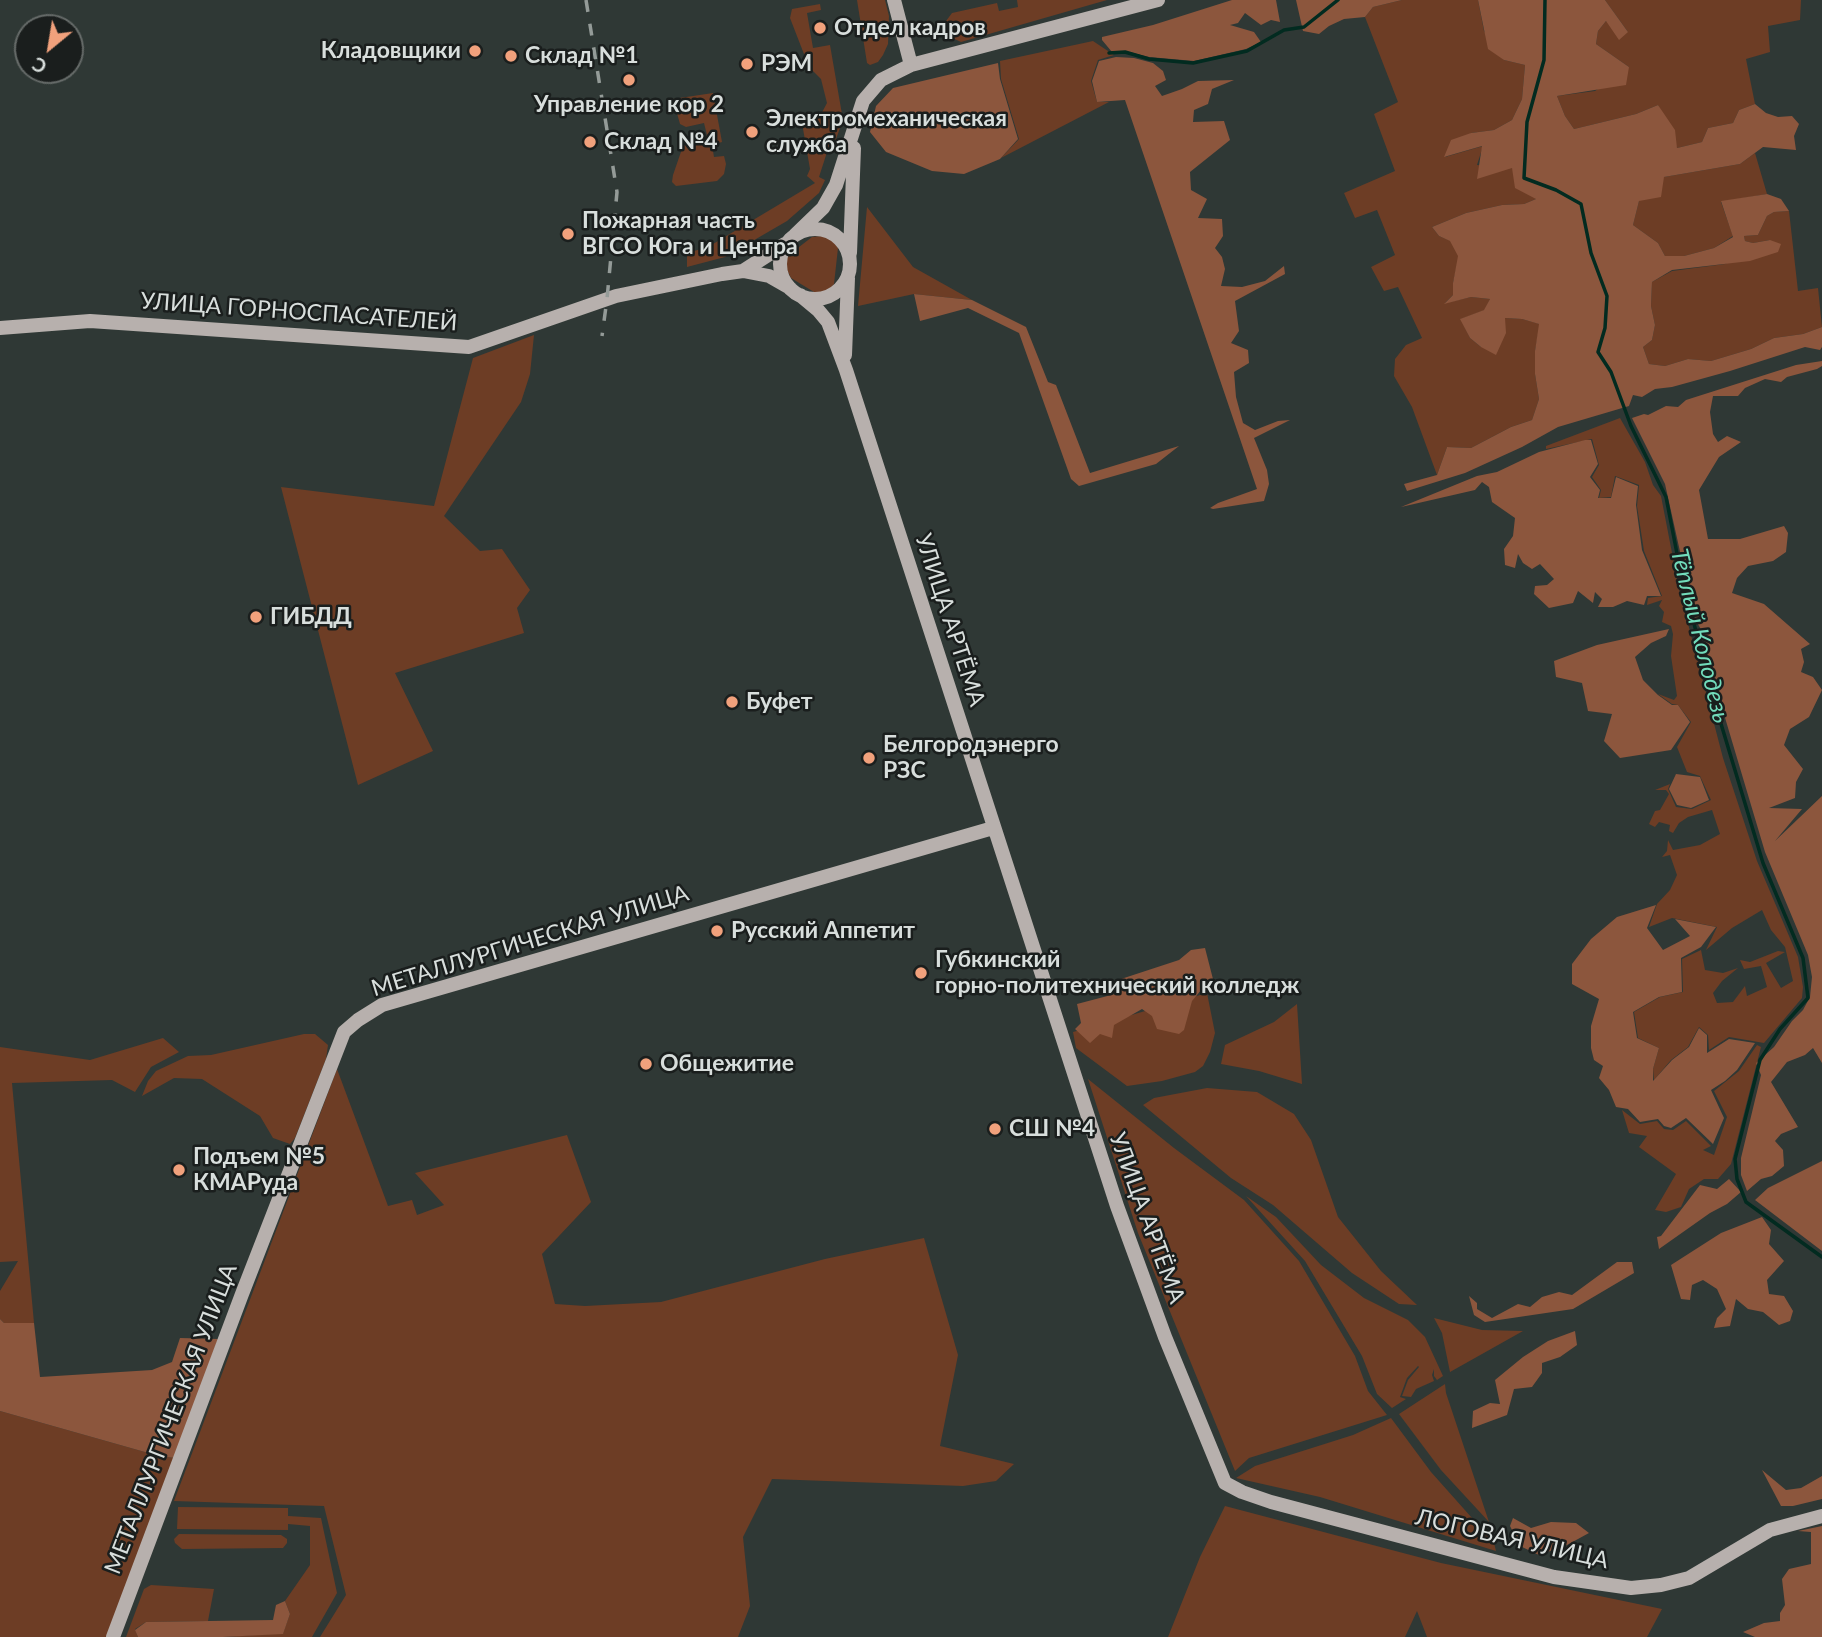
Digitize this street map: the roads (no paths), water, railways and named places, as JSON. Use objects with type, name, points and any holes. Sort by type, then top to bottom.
[{"type":"street","points":[[894,0],[911,65]]},
{"type":"street","points":[[743,271],[791,239],[805,230],[828,231],[845,245],[849,272],[842,287],[822,298],[811,299],[795,292],[783,278],[781,254],[791,239],[823,208],[836,185],[859,112],[870,92],[881,80],[911,65],[1158,0]]},
{"type":"street","points":[[846,370],[844,340],[855,129]]},
{"type":"street","name":"УЛИЦА ГОРНОСПАСАТЕЛЕЙ","points":[[0,328],[90,321],[468,346],[616,296],[743,271],[769,276],[795,292]]},
{"type":"street","name":"УЛИЦА АРТЁМА","points":[[795,292],[818,310],[828,322],[846,370],[1117,1206],[1165,1337],[1225,1483]]},
{"type":"street","name":"МЕТАЛЛУРГИЧЕСКАЯ УЛИЦА","points":[[113,1637],[344,1032],[383,1005],[993,828]]},
{"type":"street","name":"ЛОГОВАЯ УЛИЦА","points":[[1225,1483],[1271,1502],[1554,1577],[1631,1588],[1661,1586],[1689,1578],[1770,1530],[1822,1516]]},
{"type":"waterway","points":[[1109,53],[1125,52],[1149,59],[1193,63],[1247,51],[1284,30],[1304,27],[1338,0]]},
{"type":"waterway","name":"Тёплый Колодезь","points":[[1545,0],[1544,60],[1527,122],[1524,178],[1556,190],[1581,204],[1591,253],[1607,296],[1605,328],[1598,352],[1611,372],[1631,426],[1666,497],[1680,569],[1712,694],[1763,863],[1803,958],[1808,998],[1780,1029],[1760,1060],[1735,1159],[1737,1179],[1746,1202],[1822,1257]]},
{"type":"railway","points":[[586,0],[617,192],[602,336]]},
{"type":"place","name":"Отдел кадров","points":[[820,28]]},
{"type":"place","name":"Кладовщики","points":[[475,51]]},
{"type":"place","name":"Склад №1","points":[[511,56]]},
{"type":"place","name":"РЭМ","points":[[747,64]]},
{"type":"place","name":"Управление кор 2","points":[[629,80]]},
{"type":"place","name":"Электромеханическая служба","points":[[752,132]]},
{"type":"place","name":"Склад №4","points":[[590,142]]},
{"type":"place","name":"Пожарная часть ВГСО Юга и Центра","points":[[568,234]]},
{"type":"place","name":"ГИБДД","points":[[256,617]]},
{"type":"place","name":"Буфет","points":[[732,702]]},
{"type":"place","name":"Белгородэнерго РЗС","points":[[869,758]]},
{"type":"place","name":"Русский Аппетит","points":[[717,931]]},
{"type":"place","name":"Губкинский горно-политехнический колледж","points":[[921,973]]},
{"type":"place","name":"Общежитие","points":[[646,1064]]},
{"type":"place","name":"СШ №4","points":[[995,1129]]},
{"type":"place","name":"Подъем №5 КМАРуда","points":[[179,1170]]}]
